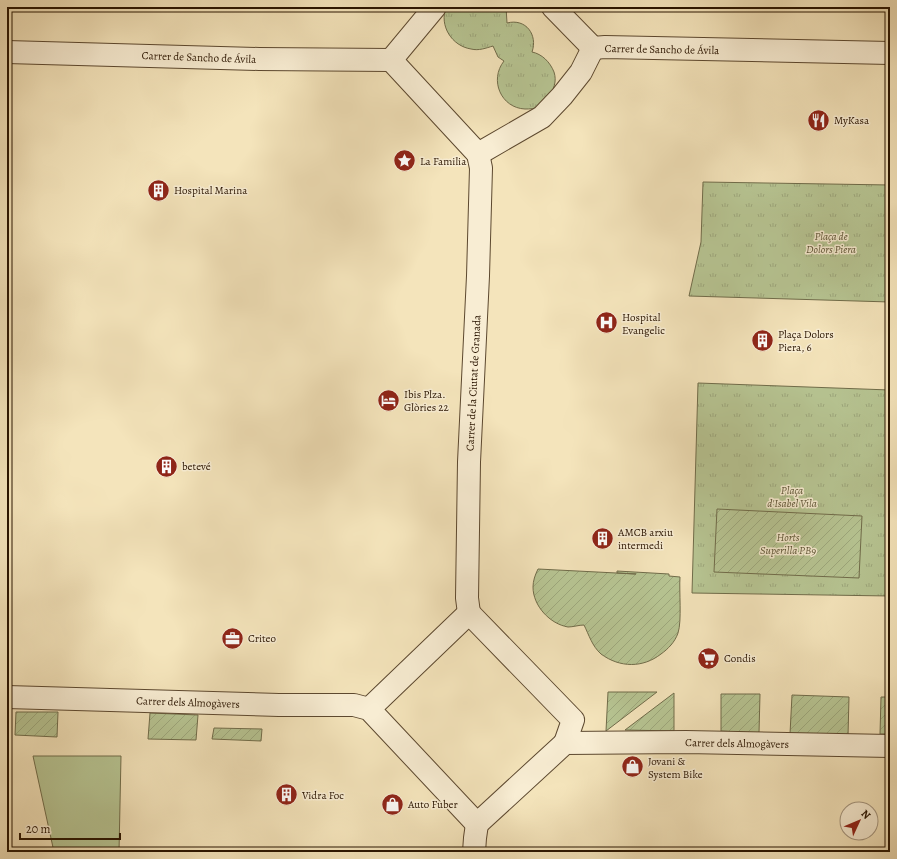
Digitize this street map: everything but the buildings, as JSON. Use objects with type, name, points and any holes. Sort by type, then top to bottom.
[{"type":"street","points":[[435,7],[391,60],[478,154]]},
{"type":"street","points":[[553,7],[593,48]]},
{"type":"street","name":"Carrer de Sancho de Ávila","points":[[478,154],[542,116],[562,96],[581,72],[593,48],[605,47],[890,53]]},
{"type":"street","name":"Carrer de Sancho de Ávila","points":[[7,52],[259,59],[391,60]]},
{"type":"street","name":"Carrer de la Ciutat de Granada","points":[[468,613],[469,462],[478,276],[481,168],[478,154]]},
{"type":"street","points":[[474,852],[477,824],[575,743],[573,720],[468,613],[369,709],[477,824]]},
{"type":"street","name":"Carrer dels Almogàvers","points":[[7,696],[279,705],[354,705],[369,709]]},
{"type":"street","name":"Carrer dels Almogàvers","points":[[575,743],[686,742],[890,746]]},
{"type":"green space","points":[[446,7],[506,7],[507,23],[520,23],[529,29],[533,40],[532,52],[548,62],[555,75],[553,88],[540,106],[532,109],[525,109],[509,104],[500,92],[498,84],[500,68],[504,61],[498,57],[493,46],[474,50],[458,44],[446,28],[444,14]]},
{"type":"green space","name":"Plaça de Dolors Piera","points":[[703,182],[890,185],[890,302],[689,296],[701,242]]},
{"type":"green space","name":"Plaça d'Isabel Vila","points":[[698,383],[890,390],[890,596],[692,593]]},
{"type":"green space","name":"Horts Superilla PB9","points":[[717,509],[862,516],[859,578],[714,572]]},
{"type":"green space","points":[[538,569],[636,574],[617,573],[617,571],[669,574],[669,576],[680,577],[680,621],[677,636],[666,650],[654,659],[647,662],[639,664],[624,664],[608,659],[595,648],[584,625],[568,627],[561,625],[549,618],[539,607],[533,587],[533,582]]},
{"type":"green space","points":[[608,692],[657,692],[606,731]]},
{"type":"green space","points":[[674,693],[674,731],[625,730]]},
{"type":"green space","points":[[721,694],[760,694],[759,733],[721,731]]},
{"type":"green space","points":[[792,695],[849,697],[848,736],[790,734]]},
{"type":"green space","points":[[881,697],[890,697],[890,734],[880,734]]},
{"type":"green space","points":[[16,712],[58,712],[57,737],[15,735]]},
{"type":"green space","points":[[150,713],[198,715],[196,740],[148,739]]},
{"type":"green space","points":[[214,728],[262,729],[261,741],[212,739]]},
{"type":"green space","points":[[33,756],[121,756],[119,852],[54,852]]},
{"type":"place","name":"MyKasa","points":[[818,120]]},
{"type":"place","name":"La Familia","points":[[404,161]]},
{"type":"place","name":"Hospital Marina","points":[[159,190]]},
{"type":"place","name":"Hospital Evangelic","points":[[606,323]]},
{"type":"place","name":"Plaça Dolors Piera, 6","points":[[762,340]]},
{"type":"place","name":"Ibis Plza. Glòries 22","points":[[389,400]]},
{"type":"place","name":"betevé","points":[[167,466]]},
{"type":"place","name":"AMCB arxiu intermedi","points":[[602,538]]},
{"type":"place","name":"Criteo","points":[[233,638]]},
{"type":"place","name":"Condis","points":[[709,658]]},
{"type":"place","name":"Jovani & System Bike","points":[[632,767]]},
{"type":"place","name":"Vidra Foc","points":[[287,795]]},
{"type":"place","name":"Auto Fuber","points":[[393,804]]}]
